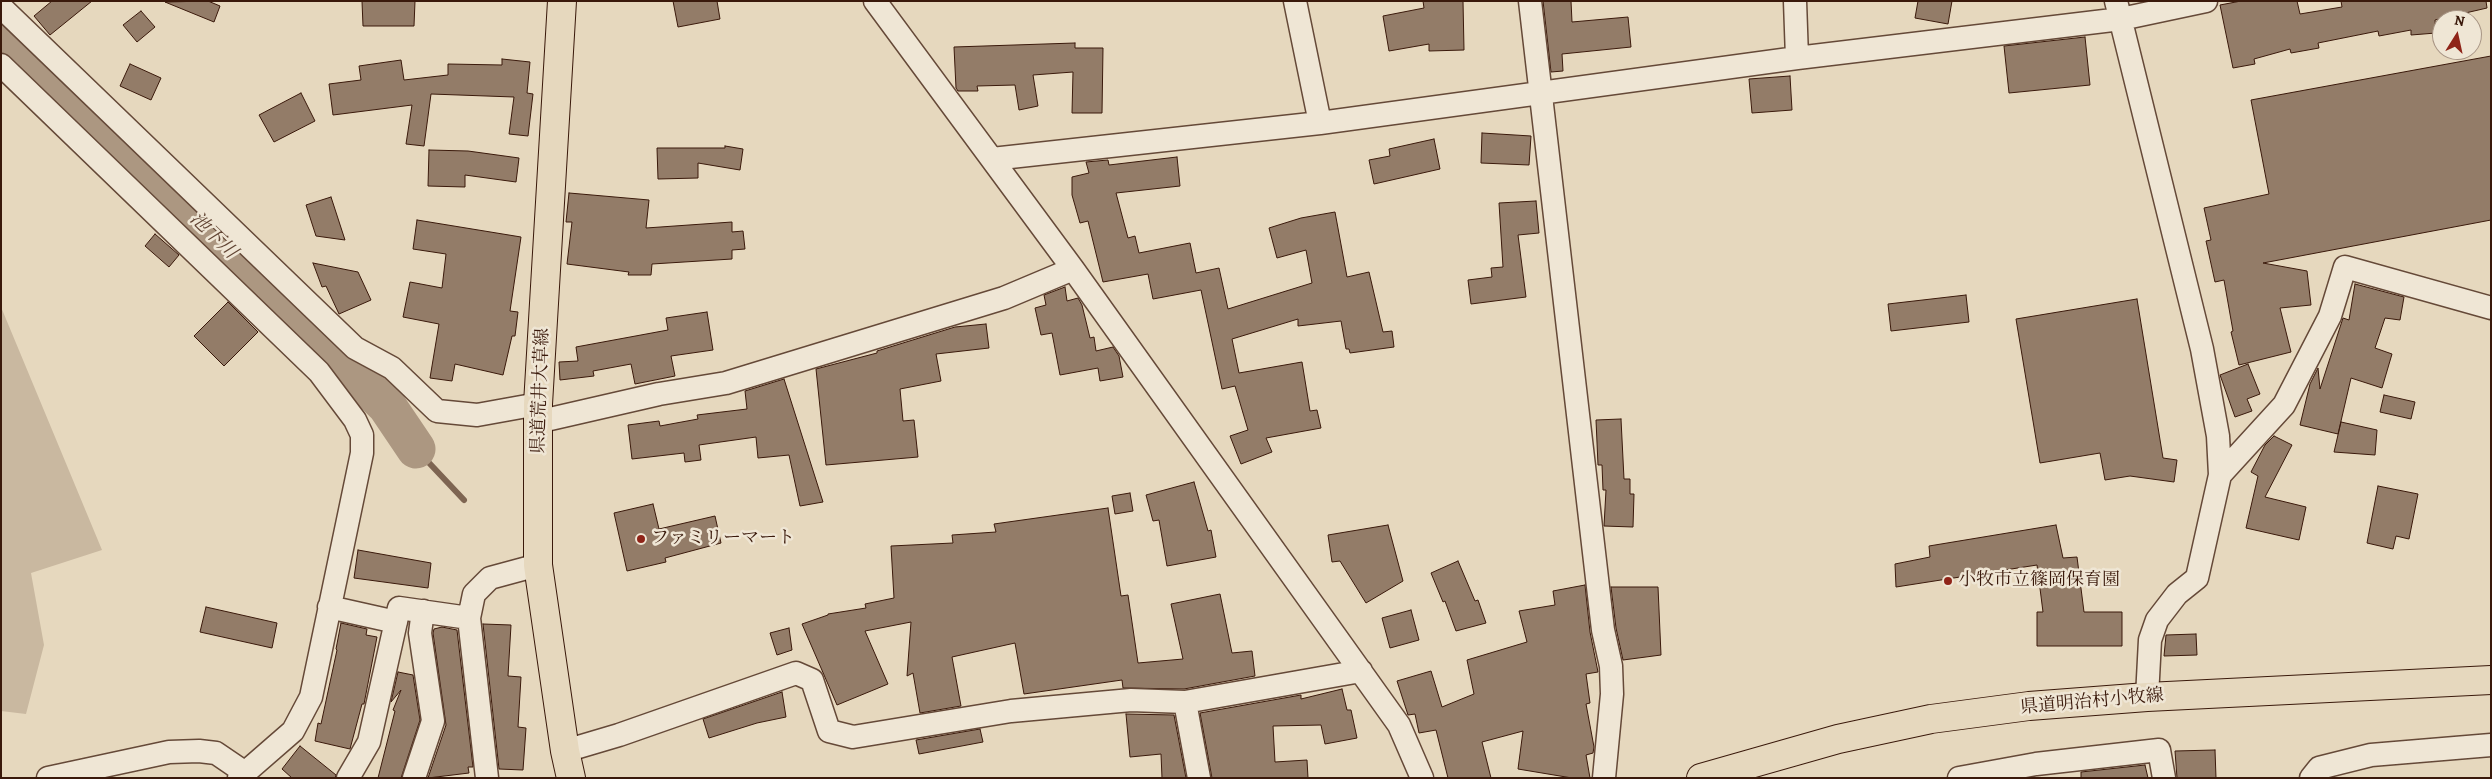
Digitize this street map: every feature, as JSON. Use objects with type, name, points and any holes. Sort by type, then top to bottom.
[{"type":"main road","name":"県道荒井大草線","points":[[562,1],[538,413],[538,564],[565,751],[571,778]]},
{"type":"main road","name":"県道明治村小牧線","points":[[1701,778],[1838,739],[1931,719],[2029,706],[2147,697],[2491,680]]},
{"type":"street","points":[[875,1],[1073,268],[1361,671],[1399,725],[1422,778]]},
{"type":"street","points":[[1295,1],[1320,123]]},
{"type":"street","points":[[1530,1],[1603,630],[1610,666],[1612,694],[1604,778]]},
{"type":"street","points":[[1795,1],[1797,58]]},
{"type":"street","points":[[992,160],[1320,123],[1797,58],[2118,10],[2206,1]]},
{"type":"street","points":[[8,9],[355,348],[392,368],[437,411],[477,416],[538,413],[726,383],[1004,298],[1073,268]]},
{"type":"street","points":[[2118,10],[2202,349],[2218,436],[2220,474],[2197,578],[2177,594],[2156,620],[2152,633],[2147,697]]},
{"type":"street","points":[[1,65],[320,372],[355,420],[362,435],[362,454],[310,697],[293,731],[241,775],[216,753],[199,751],[169,752],[48,778]]},
{"type":"street","points":[[2220,474],[2284,405],[2330,316],[2345,267],[2491,308]]},
{"type":"street","points":[[487,778],[468,618],[474,594],[490,578],[538,564]]},
{"type":"street","points":[[329,607],[396,622]]},
{"type":"street","points":[[348,778],[370,742],[399,608],[468,618]]},
{"type":"street","points":[[414,778],[433,722],[420,633],[423,611]]},
{"type":"street","points":[[565,751],[619,735],[796,673],[812,680],[829,731],[854,737],[1011,710],[1131,700],[1185,702],[1361,671]]},
{"type":"street","points":[[1185,702],[1199,778]]},
{"type":"street","points":[[2311,778],[2319,768],[2371,755],[2491,745]]},
{"type":"street","points":[[1959,778],[2037,771],[2159,750],[2164,778]]},
{"type":"shaded area","points":[[1,307],[102,550],[31,573],[44,645],[26,714],[1,711]]},
{"type":"building","points":[[52,1],[92,1],[50,35],[34,16]]},
{"type":"building","points":[[208,1],[220,6],[214,22],[165,2]]},
{"type":"building","points":[[362,1],[415,1],[414,26],[363,26]]},
{"type":"building","points":[[673,1],[717,1],[720,19],[678,27]]},
{"type":"building","points":[[1423,1],[1463,1],[1464,50],[1429,51],[1429,44],[1389,51],[1383,16],[1424,8]]},
{"type":"building","points":[[1543,1],[1571,1],[1572,22],[1628,17],[1631,47],[1562,54],[1563,71],[1551,72]]},
{"type":"building","points":[[1918,1],[1952,1],[1948,24],[1915,18]]},
{"type":"building","points":[[2241,1],[2297,1],[2300,14],[2342,7],[2341,1],[2486,1],[2487,8],[2478,10],[2432,10],[2432,33],[2411,35],[2411,30],[2379,36],[2378,31],[2318,43],[2319,48],[2291,53],[2290,49],[2254,59],[2255,64],[2233,68],[2220,5]]},
{"type":"building","points":[[141,11],[155,27],[137,42],[123,25]]},
{"type":"building","points":[[2085,37],[2090,85],[2009,93],[2004,46]]},
{"type":"building","points":[[1075,43],[1075,48],[1103,48],[1102,113],[1072,113],[1073,72],[1033,75],[1038,106],[1019,110],[1015,85],[977,86],[978,91],[958,91],[956,88],[954,47]]},
{"type":"building","points":[[2491,56],[2491,220],[2263,263],[2307,271],[2311,305],[2280,308],[2291,352],[2239,365],[2231,332],[2233,331],[2224,280],[2215,282],[2206,241],[2211,240],[2204,208],[2269,194],[2251,100],[2469,60],[2482,60],[2482,58]]},
{"type":"building","points":[[502,59],[530,62],[527,93],[533,94],[528,136],[509,134],[514,97],[431,94],[424,146],[406,144],[412,105],[333,115],[329,84],[361,80],[359,66],[401,60],[404,80],[448,75],[448,64],[502,65]]},
{"type":"building","points":[[130,64],[161,78],[151,100],[120,86]]},
{"type":"building","points":[[1790,76],[1792,110],[1752,113],[1749,79]]},
{"type":"building","points":[[301,93],[315,121],[274,142],[259,115]]},
{"type":"building","points":[[1482,133],[1531,136],[1529,165],[1481,163]]},
{"type":"building","points":[[1434,139],[1440,169],[1374,184],[1369,160],[1390,156],[1389,149]]},
{"type":"building","points":[[725,146],[743,149],[740,170],[698,163],[698,178],[658,179],[657,148],[725,148]]},
{"type":"building","points":[[429,150],[468,151],[519,158],[516,182],[465,175],[465,187],[428,186]]},
{"type":"building","points":[[1177,157],[1180,186],[1116,193],[1128,238],[1135,236],[1139,253],[1190,243],[1196,273],[1219,268],[1228,309],[1312,283],[1306,250],[1277,258],[1269,228],[1301,218],[1335,212],[1347,277],[1369,272],[1383,332],[1392,331],[1394,347],[1350,353],[1349,349],[1346,349],[1341,321],[1298,326],[1298,319],[1232,339],[1239,373],[1302,362],[1310,411],[1317,410],[1321,428],[1266,438],[1272,452],[1241,464],[1230,436],[1248,430],[1235,386],[1222,389],[1201,290],[1153,299],[1148,274],[1103,282],[1088,221],[1080,223],[1072,195],[1072,177],[1089,173],[1086,162],[1108,160],[1109,165]]},
{"type":"building","points":[[569,193],[649,200],[646,228],[732,222],[732,232],[743,231],[745,249],[732,250],[732,259],[652,264],[651,275],[628,275],[629,272],[567,264],[572,222],[566,222]]},
{"type":"building","points":[[331,197],[345,240],[316,236],[306,205]]},
{"type":"building","points":[[1536,201],[1539,233],[1518,235],[1526,297],[1471,304],[1468,280],[1492,277],[1491,268],[1503,267],[1499,203]]},
{"type":"building","points":[[417,220],[521,237],[510,311],[518,312],[515,336],[512,336],[503,375],[455,364],[452,381],[430,378],[439,324],[403,317],[410,282],[442,288],[446,254],[413,249]]},
{"type":"building","points":[[155,234],[179,255],[169,267],[145,246]]},
{"type":"building","points":[[313,263],[358,272],[371,300],[339,314],[326,286],[322,287]]},
{"type":"building","points":[[2355,284],[2404,297],[2400,320],[2385,318],[2375,348],[2392,354],[2382,388],[2351,378],[2338,434],[2300,425],[2310,384],[2318,368],[2320,389],[2343,318],[2349,320]]},
{"type":"building","points":[[1065,287],[1067,301],[1078,298],[1082,305],[1090,338],[1094,337],[1096,351],[1113,347],[1119,356],[1123,377],[1100,381],[1098,368],[1060,375],[1052,333],[1041,335],[1035,308],[1046,305],[1044,295]]},
{"type":"building","points":[[1966,295],[1969,322],[1891,331],[1888,304]]},
{"type":"building","points":[[2137,299],[2163,458],[2177,460],[2174,482],[2130,476],[2105,480],[2100,453],[2040,463],[2016,319]]},
{"type":"building","points":[[228,302],[258,332],[224,366],[194,336]]},
{"type":"building","points":[[707,312],[713,350],[671,356],[675,376],[635,384],[631,364],[593,371],[594,376],[560,380],[559,362],[578,361],[576,347],[668,330],[666,318]]},
{"type":"building","points":[[986,324],[989,348],[936,354],[941,381],[900,389],[903,421],[914,420],[918,457],[826,465],[816,369],[877,353],[877,351],[955,327]]},
{"type":"building","points":[[2248,364],[2260,394],[2247,399],[2252,411],[2235,417],[2220,375]]},
{"type":"building","points":[[784,379],[823,502],[800,506],[789,455],[758,458],[756,437],[699,445],[701,460],[685,462],[684,453],[632,459],[628,425],[659,421],[660,426],[698,419],[697,415],[747,409],[745,391]]},
{"type":"building","points":[[2384,395],[2415,402],[2411,419],[2380,412]]},
{"type":"building","points":[[1621,419],[1624,479],[1630,479],[1630,494],[1634,494],[1633,527],[1604,526],[1606,490],[1603,490],[1602,465],[1598,465],[1596,420]]},
{"type":"building","points":[[2341,422],[2377,430],[2375,455],[2334,452]]},
{"type":"building","points":[[2274,436],[2292,445],[2265,497],[2306,507],[2299,540],[2246,528],[2258,476],[2251,472],[2265,445]]},
{"type":"building","points":[[1194,482],[1208,531],[1211,530],[1216,557],[1167,566],[1159,520],[1153,521],[1146,495]]},
{"type":"building","points":[[2378,486],[2418,494],[2409,539],[2396,536],[2393,549],[2367,543]]},
{"type":"building","points":[[1130,493],[1133,511],[1115,514],[1112,496]]},
{"type":"building","points":[[653,504],[659,529],[715,516],[721,543],[665,558],[666,562],[627,571],[614,513]]},
{"type":"building","points":[[1108,508],[1121,596],[1128,595],[1138,663],[1183,659],[1171,604],[1220,594],[1232,653],[1252,651],[1255,676],[1184,689],[1123,688],[1122,680],[1024,694],[1015,643],[952,657],[961,706],[920,713],[913,673],[907,676],[911,622],[865,631],[888,684],[837,705],[802,624],[828,614],[866,608],[865,604],[894,598],[891,546],[953,543],[952,535],[996,532],[994,524]]},
{"type":"building","points":[[1388,525],[1403,581],[1366,603],[1340,561],[1332,562],[1328,535]]},
{"type":"building","points":[[2056,525],[2063,558],[2077,557],[2084,612],[2122,612],[2122,646],[2037,646],[2037,612],[2043,612],[2037,565],[1896,587],[1895,564],[1930,557],[1929,546]]},
{"type":"building","points":[[358,550],[431,563],[428,588],[354,578]]},
{"type":"building","points":[[1458,561],[1475,601],[1478,600],[1486,623],[1456,631],[1445,601],[1443,602],[1431,573]]},
{"type":"building","points":[[1585,585],[1590,632],[1598,672],[1586,674],[1590,703],[1586,704],[1594,747],[1593,753],[1586,755],[1590,778],[1572,778],[1518,769],[1523,731],[1482,742],[1491,778],[1448,778],[1436,730],[1419,733],[1415,714],[1408,715],[1397,681],[1431,671],[1442,707],[1474,694],[1467,660],[1527,642],[1519,611],[1555,605],[1553,591]]},
{"type":"building","points":[[1611,587],[1658,587],[1661,655],[1623,660],[1616,628]]},
{"type":"building","points":[[206,607],[277,623],[272,648],[200,632]]},
{"type":"building","points":[[1411,610],[1419,640],[1390,648],[1382,618]]},
{"type":"building","points":[[341,623],[367,629],[366,635],[377,637],[364,704],[362,704],[350,749],[315,741],[318,723],[321,724]]},
{"type":"building","points":[[483,624],[511,625],[508,676],[521,677],[518,727],[526,728],[523,770],[499,769]]},
{"type":"building","points":[[442,627],[457,630],[473,767],[468,767],[469,773],[428,778],[446,725],[433,633],[434,629]]},
{"type":"building","points":[[789,628],[792,650],[777,655],[770,633]]},
{"type":"building","points":[[2196,634],[2197,655],[2164,656],[2166,635]]},
{"type":"building","points":[[398,672],[413,675],[420,720],[401,778],[378,778],[395,711],[393,710],[401,690],[391,702]]},
{"type":"building","points":[[1342,689],[1347,710],[1351,710],[1357,738],[1325,744],[1321,725],[1273,726],[1275,762],[1307,760],[1308,778],[1212,778],[1200,713],[1301,695],[1301,699]]},
{"type":"building","points":[[782,692],[786,717],[757,723],[709,738],[703,719]]},
{"type":"building","points":[[1126,714],[1174,715],[1186,778],[1162,778],[1161,754],[1130,757]]},
{"type":"building","points":[[980,729],[983,742],[919,754],[916,740]]},
{"type":"building","points":[[300,746],[336,775],[335,778],[292,778],[282,769]]},
{"type":"building","points":[[2215,750],[2216,778],[2177,778],[2175,751]]},
{"type":"building","points":[[2145,765],[2148,778],[2081,778],[2081,772]]},
{"type":"waterway","name":"池下川","points":[[1,31],[387,406],[416,449]]},
{"type":"waterway","points":[[416,449],[464,500]]},
{"type":"place","name":"ファミリーマート","points":[[641,539]]},
{"type":"place","name":"小牧市立篠岡保育園","points":[[1948,581]]}]
